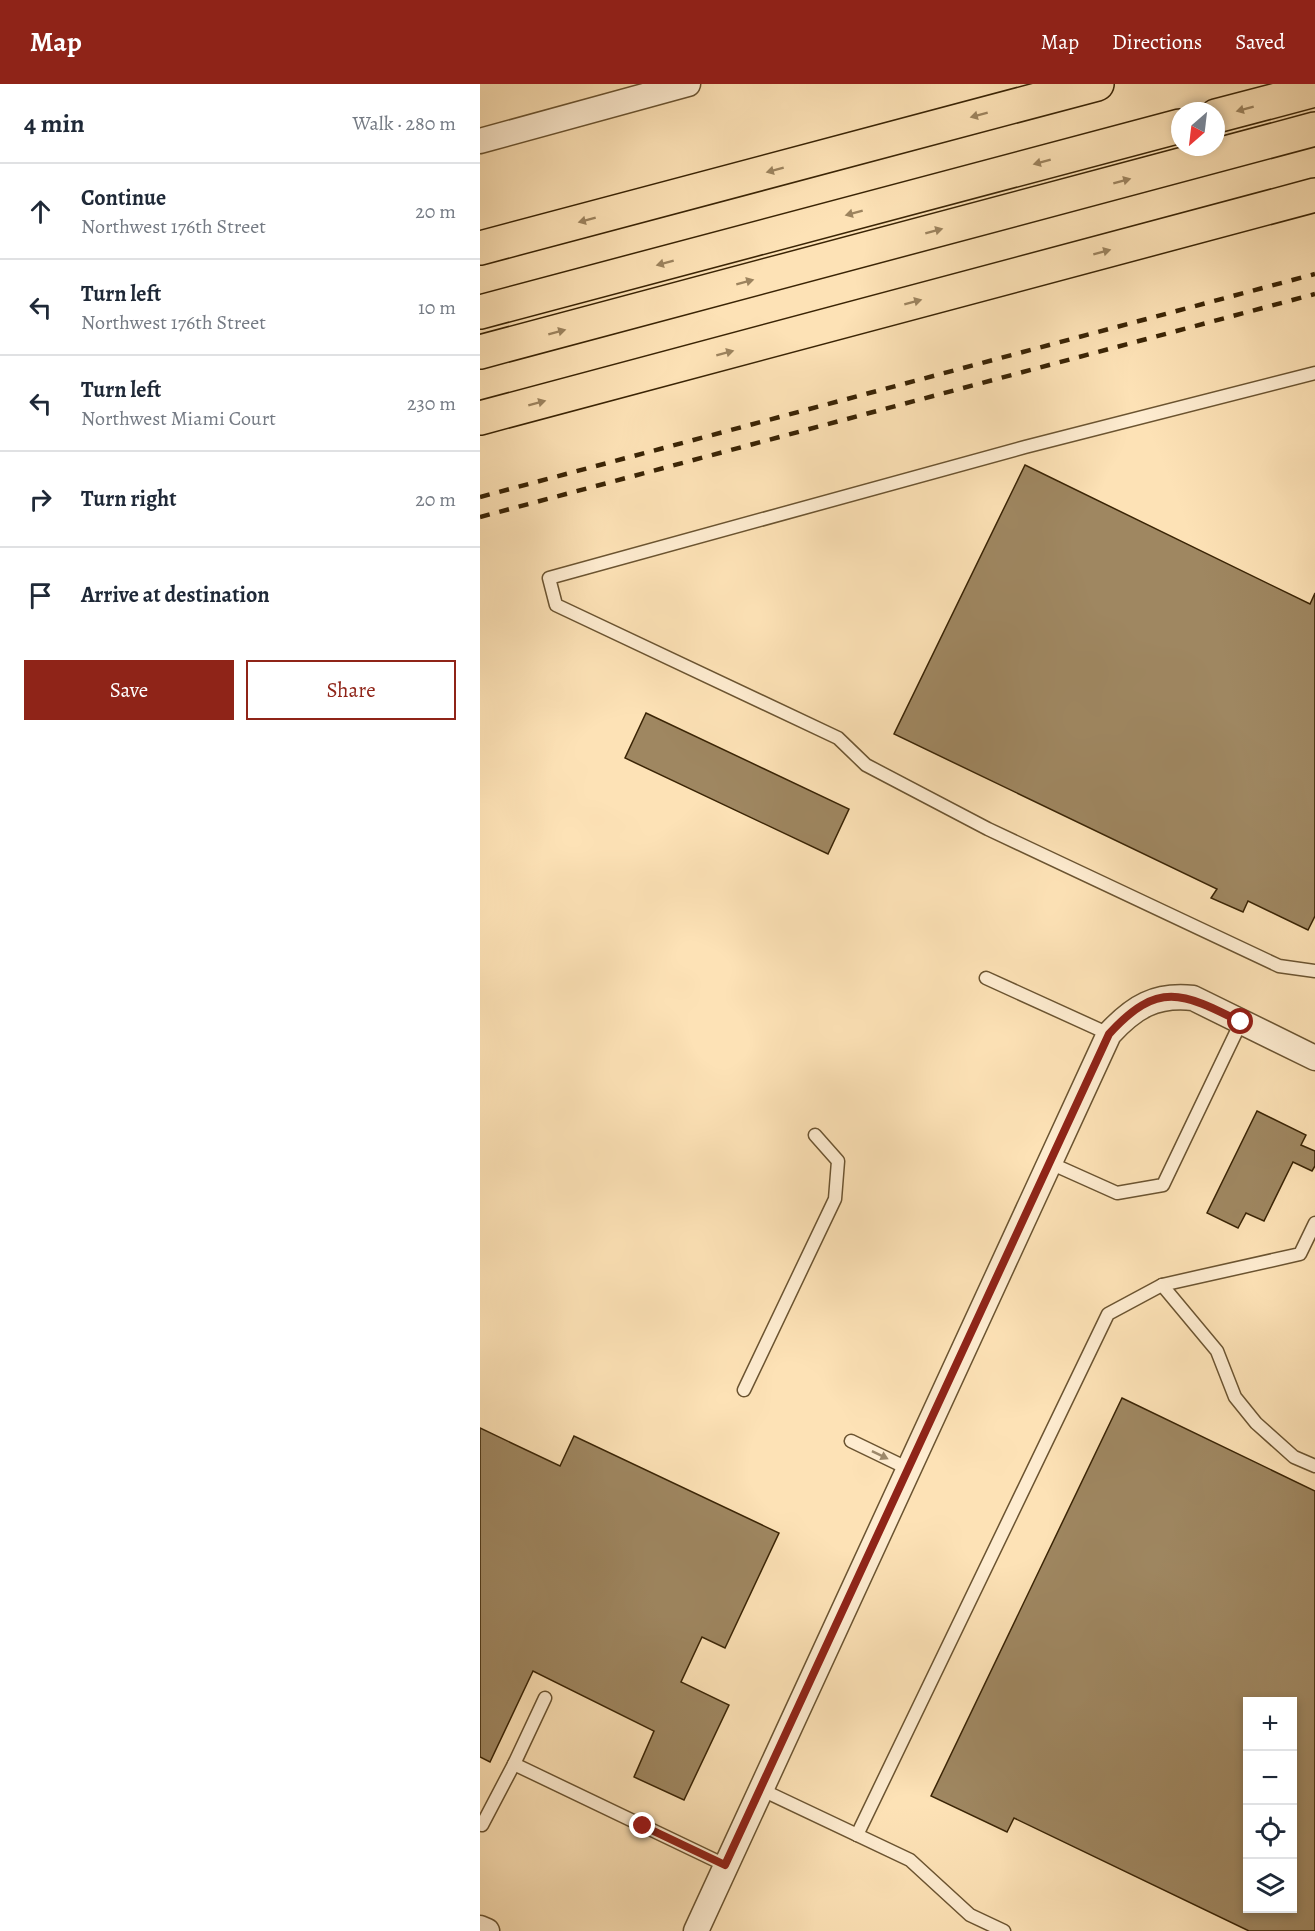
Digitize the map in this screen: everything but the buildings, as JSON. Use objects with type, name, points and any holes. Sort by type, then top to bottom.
[{"type":"highway","points":[[480,248],[1097,84]]},
{"type":"highway","points":[[1225,114],[1315,90]]},
{"type":"highway","points":[[480,312],[1171,128]]},
{"type":"highway","points":[[480,352],[1315,129]]},
{"type":"highway","points":[[480,418],[1315,195]]},
{"type":"street","points":[[480,141],[688,84]]},
{"type":"street","points":[[696,1931],[1109,1034],[1129,1012],[1149,1002],[1174,996],[1193,998],[1315,1058]]},
{"type":"street","points":[[480,1928],[487,1931]]},
{"type":"lane","points":[[1315,373],[1025,447],[549,578],[556,605],[838,738],[866,765],[978,824],[1279,966],[1315,972]]},
{"type":"lane","points":[[986,978],[1109,1034]]},
{"type":"lane","points":[[1050,1163],[1117,1193],[1163,1185],[1241,1022]]},
{"type":"lane","points":[[744,1390],[836,1198],[838,1161],[815,1135]]},
{"type":"lane","points":[[857,1835],[1108,1314],[1162,1285],[1300,1254],[1315,1223]]},
{"type":"lane","points":[[1162,1285],[1217,1351],[1235,1396],[1256,1424],[1294,1457],[1315,1466]]},
{"type":"lane","points":[[851,1441],[909,1469]]},
{"type":"lane","points":[[480,1824],[482,1825],[514,1764],[545,1698]]},
{"type":"lane","points":[[514,1764],[725,1865]]},
{"type":"lane","points":[[760,1789],[910,1860],[970,1915],[1004,1931]]},
{"type":"railway","points":[[480,497],[1315,274]]},
{"type":"railway","points":[[480,517],[1315,294]]},
{"type":"route","points":[[643,1826],[725,1865],[1109,1034],[1129,1012],[1149,1002],[1174,996],[1193,998],[1241,1022]]}]
